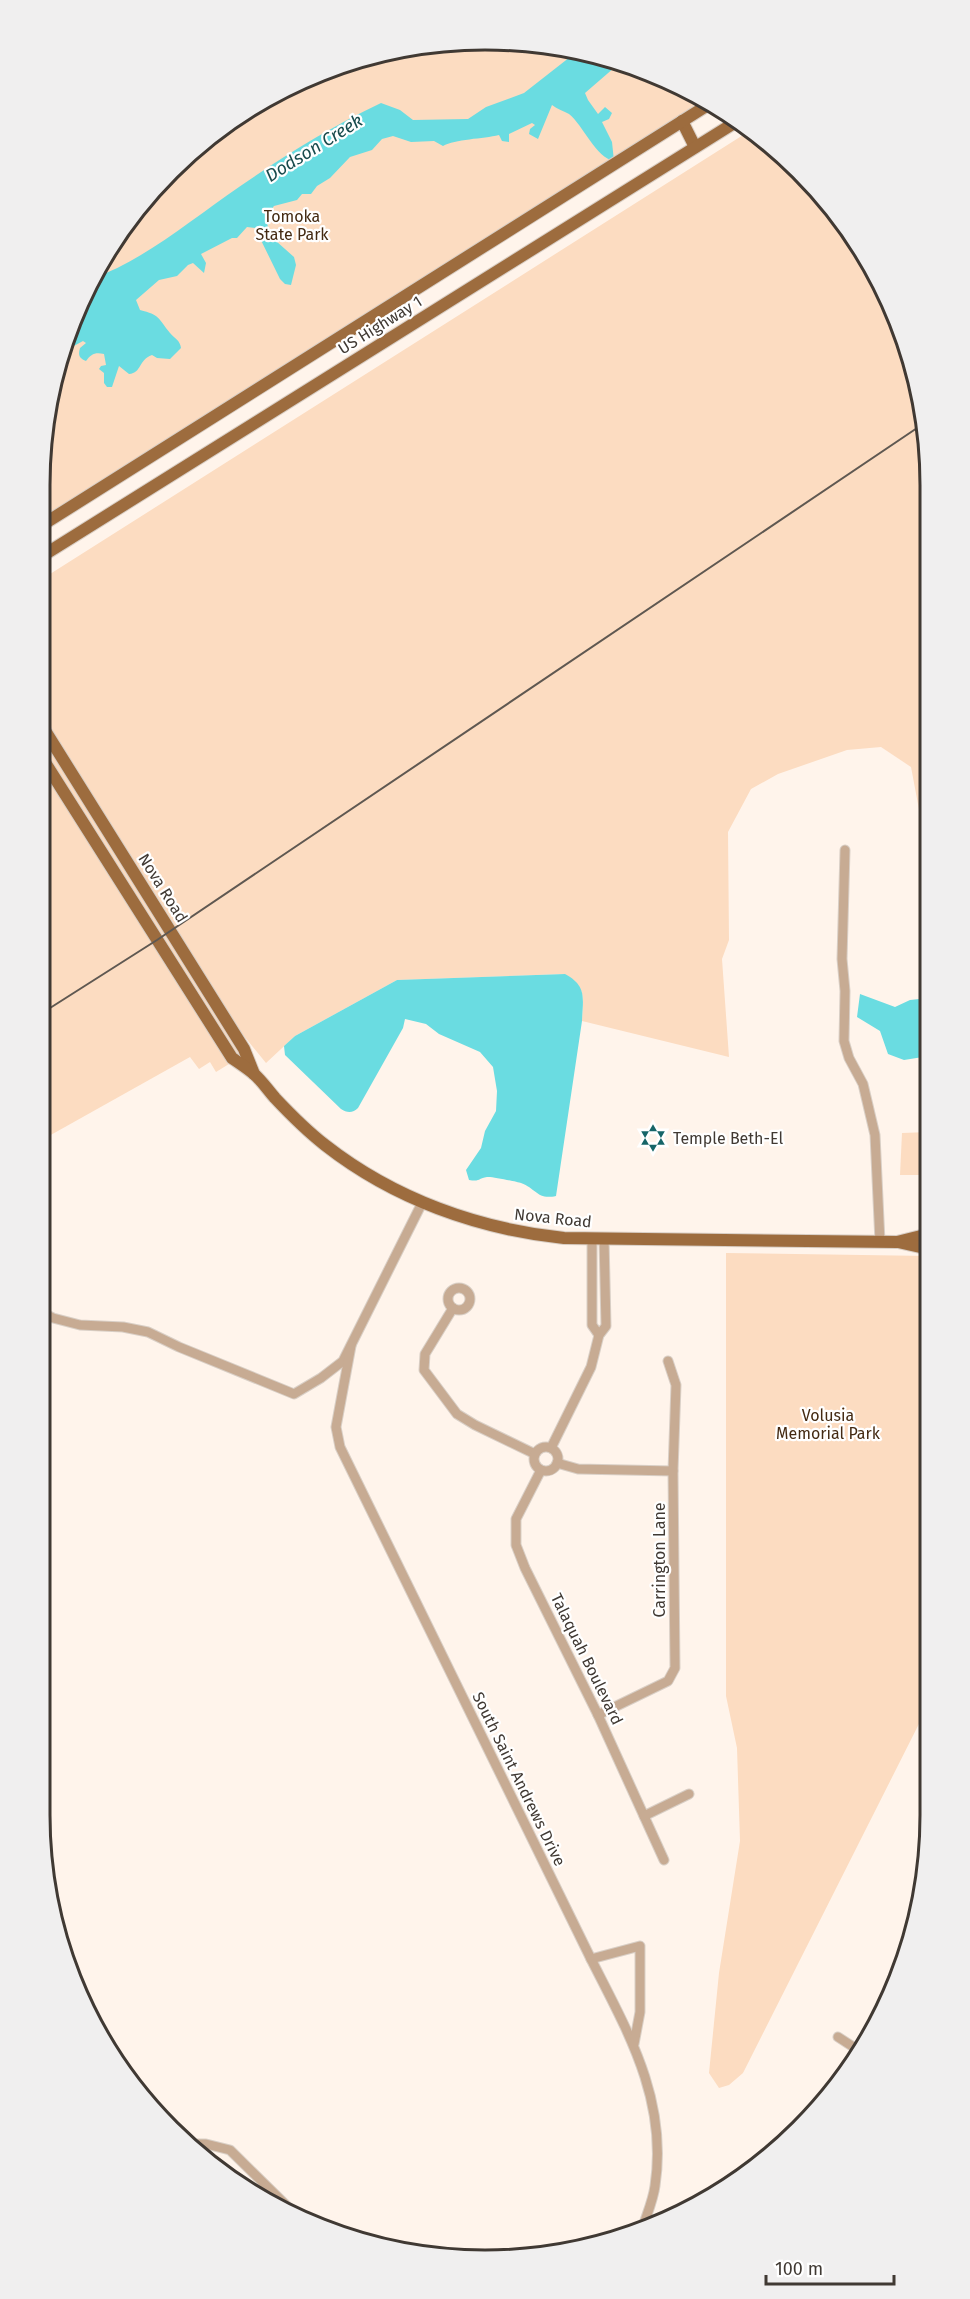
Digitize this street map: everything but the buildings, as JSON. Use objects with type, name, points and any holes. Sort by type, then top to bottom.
[{"type":"main road","name":"US Highway 1","points":[[50,520],[703,108]]},
{"type":"main road","points":[[682,122],[695,147]]},
{"type":"main road","name":"US Highway 1","points":[[50,551],[730,125]]},
{"type":"main road","name":"Nova Road","points":[[50,739],[244,1049],[255,1075]]},
{"type":"main road","name":"Nova Road","points":[[50,770],[232,1058],[255,1075],[290,1113],[325,1145],[376,1180],[422,1203],[468,1220],[534,1235],[598,1239],[897,1242]]},
{"type":"main road","points":[[897,1242],[920,1236]]},
{"type":"main road","points":[[897,1242],[920,1248]]},
{"type":"street","points":[[845,850],[842,959],[845,991],[844,1041],[849,1058],[863,1084],[875,1135],[880,1242]]},
{"type":"street","points":[[50,1316],[80,1326],[123,1327],[148,1332],[178,1347],[294,1394],[321,1378],[343,1361],[422,1203]]},
{"type":"street","points":[[598,1239],[592,1289],[592,1325],[599,1335]]},
{"type":"street","points":[[551,1448],[591,1367],[599,1335],[606,1326],[607,1289],[598,1239]]},
{"type":"street","points":[[592,1289],[607,1289]]},
{"type":"street","points":[[453,1308],[425,1354],[424,1370],[457,1414],[474,1425],[535,1454]]},
{"type":"street","name":"South Saint Andrews Drive","points":[[351,1346],[336,1427],[340,1447],[634,2043],[649,2086],[657,2135],[655,2187],[646,2218]]},
{"type":"street","name":"Carrington Lane","points":[[598,1715],[668,1681],[675,1668],[673,1471],[676,1385],[668,1361]]},
{"type":"street","points":[[542,1448],[551,1448],[556,1453],[557,1463],[549,1471],[541,1470],[534,1462],[535,1454],[542,1448]]},
{"type":"street","points":[[557,1463],[578,1469],[673,1471]]},
{"type":"street","name":"Talaquah Boulevard","points":[[541,1470],[516,1519],[516,1545],[525,1568],[598,1715],[664,1860]]},
{"type":"street","points":[[644,1816],[689,1794]]},
{"type":"street","points":[[591,1959],[640,1946],[640,2012],[634,2043]]},
{"type":"street","points":[[838,2037],[853,2047]]},
{"type":"street","points":[[201,2144],[230,2150],[278,2197]]},
{"type":"green space","name":"Tomoka State Park","points":[[457,50],[513,50],[598,64],[652,83],[703,108],[50,519],[50,457],[58,400],[73,345],[94,292],[123,243],[158,198],[198,158],[243,123],[292,94],[345,73],[400,58]]},
{"type":"green space","points":[[744,135],[793,177],[831,220],[847,243],[876,292],[906,372],[920,457],[920,815],[911,767],[881,747],[847,750],[778,774],[751,789],[728,832],[729,940],[722,959],[729,1057],[582,1021],[582,993],[577,983],[564,974],[397,980],[295,1036],[266,1063],[230,1019],[50,731],[50,574]]},
{"type":"green space","points":[[50,748],[242,1055],[239,1057],[217,1027],[50,761]]},
{"type":"green space","points":[[50,779],[229,1064],[216,1072],[210,1062],[199,1069],[190,1057],[50,1135]]},
{"type":"green space","points":[[920,1132],[920,1175],[900,1175],[902,1133]]},
{"type":"green space","name":"Volusia Memorial Park","points":[[726,1253],[920,1256],[920,1722],[743,2073],[729,2085],[719,2088],[709,2073],[719,1973],[740,1841],[737,1748],[726,1696]]},
{"type":"water","name":"Dodson Creek","points":[[569,58],[613,69],[585,93],[598,114],[605,107],[612,113],[609,119],[602,122],[612,142],[614,161],[601,154],[569,114],[552,105],[538,139],[529,134],[530,129],[535,125],[532,123],[509,134],[509,142],[502,141],[499,135],[443,146],[434,141],[411,142],[393,136],[382,139],[372,150],[350,157],[311,194],[302,194],[297,200],[274,206],[266,216],[268,228],[276,241],[294,257],[296,265],[291,285],[285,284],[280,279],[255,228],[247,227],[237,238],[232,238],[201,254],[206,263],[204,273],[193,263],[177,276],[159,280],[136,300],[140,310],[158,318],[180,343],[181,348],[170,359],[157,358],[152,355],[144,360],[136,371],[129,374],[119,366],[112,387],[107,387],[104,383],[104,373],[99,369],[106,365],[104,354],[96,353],[86,361],[80,357],[79,353],[80,348],[86,343],[83,341],[72,347],[94,292],[104,274],[168,238],[256,175],[326,132],[381,103],[400,110],[413,120],[468,119],[486,107],[524,93]]},
{"type":"water","points":[[565,974],[572,978],[580,988],[583,1005],[556,1196],[541,1195],[521,1183],[498,1178],[469,1180],[466,1170],[481,1148],[485,1131],[496,1111],[497,1091],[493,1067],[480,1052],[439,1034],[426,1024],[405,1019],[403,1028],[358,1108],[350,1112],[341,1109],[285,1055],[284,1046],[295,1036],[397,980]]},
{"type":"water","points":[[860,994],[895,1007],[910,1000],[920,999],[920,1057],[904,1060],[888,1054],[880,1031],[857,1017]]},
{"type":"railway","points":[[50,1008],[157,940],[917,428]]},
{"type":"place","name":"Temple Beth-El","points":[[653,1138]]}]
